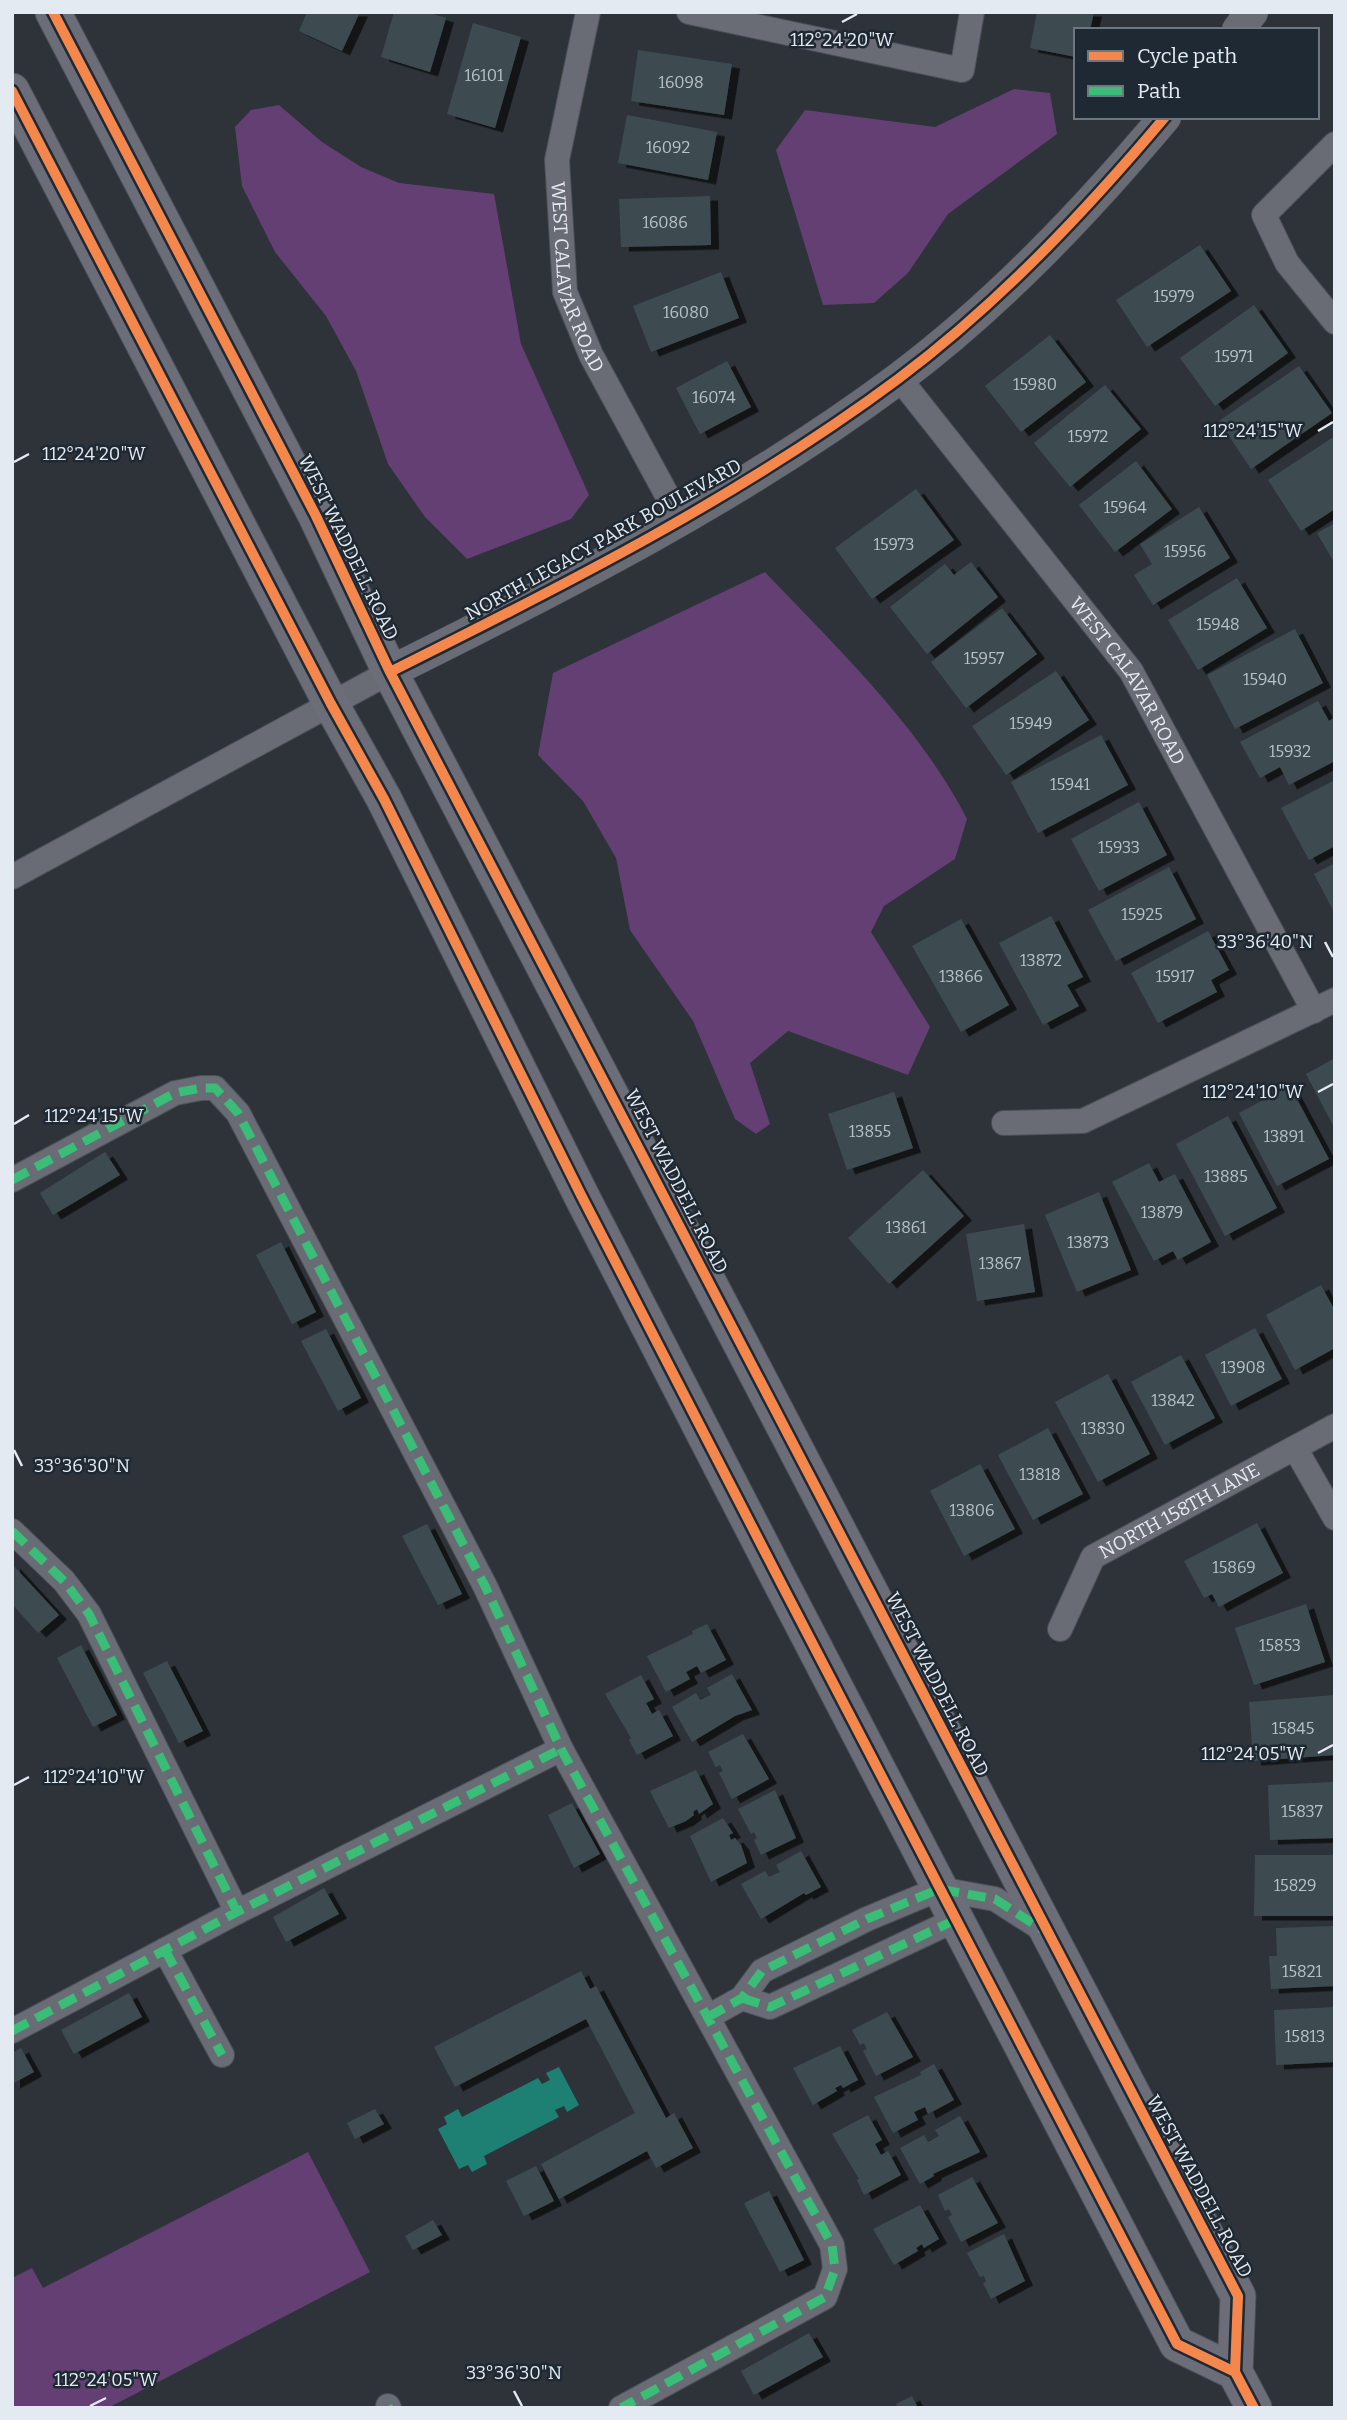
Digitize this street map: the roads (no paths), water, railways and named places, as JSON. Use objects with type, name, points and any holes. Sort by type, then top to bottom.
[{"type":"main road","name":"WEST WADDELL ROAD","points":[[52,12],[316,516],[390,672],[1238,2296],[1235,2372]]},
{"type":"main road","points":[[12,91],[331,704],[384,799],[587,1207],[1177,2344],[1235,2372],[1254,2408]]},
{"type":"street","name":"WEST CALAVAR ROAD","points":[[588,12],[557,160],[565,292],[591,355],[681,521]]},
{"type":"street","points":[[689,12],[962,70],[972,12]]},
{"type":"street","points":[[1240,28],[1252,12]]},
{"type":"street","name":"NORTH LEGACY PARK BOULEVARD","points":[[12,877],[390,672],[681,521],[746,482],[899,378],[991,301],[1059,236],[1163,119]]},
{"type":"street","points":[[1335,144],[1264,215],[1287,263],[1335,322]]},
{"type":"street","name":"WEST CALAVAR ROAD","points":[[899,378],[1131,671],[1324,1005]]},
{"type":"street","points":[[1004,1123],[1083,1121],[1324,1005]]},
{"type":"street","points":[[12,1180],[175,1093],[215,1088],[238,1113],[310,1246],[485,1586],[561,1749],[832,2245],[835,2269],[825,2297],[621,2408]]},
{"type":"street","name":"NORTH 158TH LANE","points":[[1060,1629],[1093,1557],[1335,1426]]},
{"type":"street","points":[[1295,1448],[1335,1518]]},
{"type":"street","points":[[12,1531],[64,1581],[89,1614],[237,1912]]},
{"type":"street","points":[[12,2031],[237,1912],[561,1749]]},
{"type":"street","points":[[708,2017],[742,1998],[762,1971],[867,1919],[939,1889],[995,1899],[1047,1932]]},
{"type":"street","points":[[742,1998],[770,2007],[955,1920]]},
{"type":"street","points":[[165,1950],[222,2055]]}]
